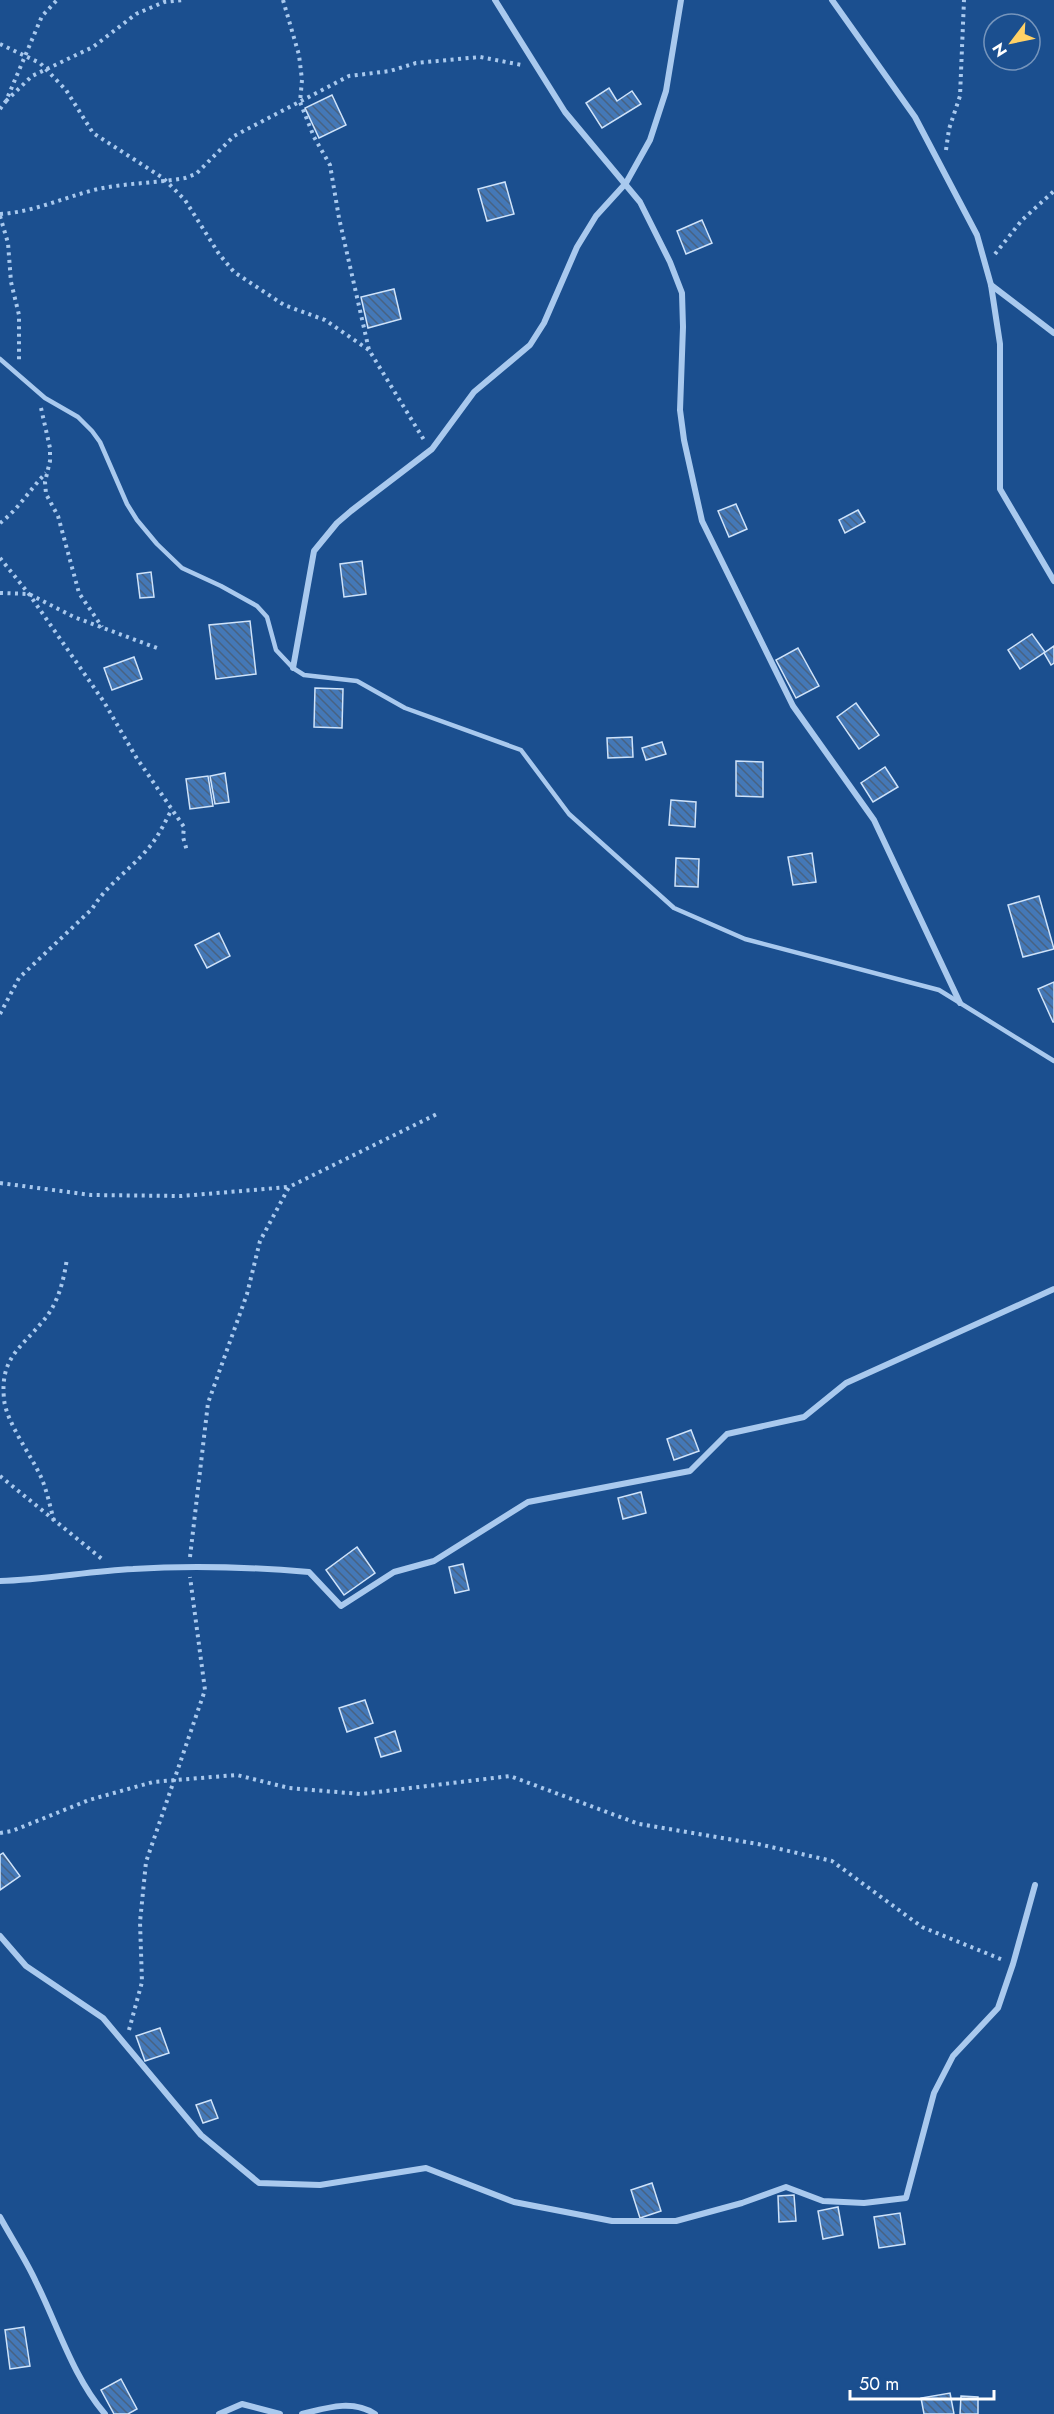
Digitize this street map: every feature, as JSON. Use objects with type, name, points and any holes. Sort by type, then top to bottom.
[{"type":"street","points":[[495,0],[566,112],[640,202],[670,262],[681,292],[683,327],[680,410],[684,440],[702,521],[792,706],[874,819],[960,1003]]},
{"type":"street","points":[[293,668],[314,551],[337,523],[432,449],[474,392],[530,345],[544,323],[577,247],[596,216],[626,183],[650,140],[666,91],[681,0]]},
{"type":"street","points":[[832,0],[915,117],[973,227],[991,285],[1000,344],[1000,489],[1054,581]]},
{"type":"street","points":[[991,285],[1054,333]]},
{"type":"street","points":[[0,1581],[31,1580],[117,1570],[240,1566],[309,1572],[341,1606],[394,1572],[434,1561],[528,1502],[690,1471],[727,1434],[804,1417],[846,1383],[1054,1290]]},
{"type":"street","points":[[0,1936],[26,1966],[103,2018],[201,2135],[259,2183],[320,2185],[426,2168],[514,2202],[612,2222],[676,2221],[742,2203],[786,2187],[823,2201],[864,2203],[906,2198],[934,2092],[953,2056],[998,2008],[1035,1885]]},
{"type":"street","points":[[0,2217],[36,2281],[72,2361],[97,2405],[105,2414]]},
{"type":"street","points":[[219,2414],[242,2404],[280,2414]]},
{"type":"street","points":[[302,2414],[339,2404],[375,2414]]},
{"type":"lane","points":[[0,359],[45,398],[78,417],[92,431],[100,442],[137,520],[157,544],[182,568],[257,606],[267,616],[276,650],[293,668],[304,675],[357,681],[405,708],[521,750],[569,814],[674,908],[745,939],[939,990],[1054,1061]]},
{"type":"path","points":[[6,101],[42,16],[57,0]]},
{"type":"path","points":[[0,109],[32,76],[93,47],[136,14],[164,2],[183,0]]},
{"type":"path","points":[[283,0],[299,55],[302,81],[300,102],[314,136],[330,165],[339,218],[369,350],[417,432],[432,449]]},
{"type":"path","points":[[284,6],[288,0]]},
{"type":"path","points":[[946,175],[949,129],[960,96],[964,0]]},
{"type":"path","points":[[0,44],[46,68],[66,90],[93,133],[166,181],[185,200],[219,254],[234,272],[284,304],[325,320],[369,350]]},
{"type":"path","points":[[21,377],[18,359],[19,315],[11,282],[8,243],[0,215],[38,209],[66,198],[100,189],[166,181],[196,174],[234,136],[349,76],[390,70],[416,63],[480,57],[505,60],[540,70]]},
{"type":"path","points":[[986,268],[1022,220],[1054,191]]},
{"type":"path","points":[[32,387],[41,406],[50,448],[50,461],[46,473],[46,494],[58,516],[80,593],[102,627]]},
{"type":"path","points":[[0,523],[10,515],[46,473]]},
{"type":"path","points":[[0,558],[29,594],[104,702],[136,757],[184,827],[183,837],[187,851]]},
{"type":"path","points":[[0,593],[29,594],[74,617],[157,648]]},
{"type":"path","points":[[0,1014],[19,978],[92,909],[99,897],[156,839],[172,809]]},
{"type":"path","points":[[0,1183],[91,1194],[182,1196],[289,1187],[439,1113]]},
{"type":"path","points":[[125,2046],[142,1982],[140,1922],[146,1862],[205,1690],[188,1568],[208,1403],[247,1294],[260,1241],[289,1187]]},
{"type":"path","points":[[54,1521],[40,1477],[16,1431],[4,1400],[5,1369],[20,1344],[44,1320],[64,1284],[67,1258]]},
{"type":"path","points":[[0,1476],[117,1570]]},
{"type":"path","points":[[0,1833],[12,1831],[89,1800],[153,1782],[237,1775],[289,1788],[361,1794],[510,1776],[639,1824],[758,1844],[832,1861],[922,1928],[1013,1964]]},
{"type":"building","points":[[609,88],[617,101],[632,91],[641,104],[602,128],[586,103]]},
{"type":"building","points":[[332,95],[346,125],[319,138],[305,108]]},
{"type":"building","points":[[505,182],[514,214],[487,221],[478,189]]},
{"type":"building","points":[[702,220],[712,243],[686,254],[677,231]]},
{"type":"building","points":[[394,289],[401,319],[368,328],[361,297]]},
{"type":"building","points":[[736,504],[747,529],[729,537],[718,511]]},
{"type":"building","points":[[858,510],[865,522],[845,533],[839,520]]},
{"type":"building","points":[[362,561],[366,594],[344,597],[340,564]]},
{"type":"building","points":[[151,572],[154,597],[140,598],[137,574]]},
{"type":"building","points":[[250,621],[256,674],[216,679],[209,625]]},
{"type":"building","points":[[1032,634],[1045,652],[1020,669],[1008,650]]},
{"type":"building","points":[[1054,646],[1054,663],[1051,665],[1044,653]]},
{"type":"building","points":[[798,648],[819,686],[796,698],[776,660]]},
{"type":"building","points":[[134,657],[142,679],[112,690],[104,668]]},
{"type":"building","points":[[315,688],[343,689],[342,728],[314,727]]},
{"type":"building","points":[[856,703],[879,735],[859,749],[837,717]]},
{"type":"building","points":[[632,737],[633,757],[608,758],[607,738]]},
{"type":"building","points":[[662,742],[666,754],[646,760],[642,748]]},
{"type":"building","points":[[736,761],[763,762],[763,797],[736,796]]},
{"type":"building","points":[[885,767],[898,787],[873,802],[861,783]]},
{"type":"building","points":[[225,773],[229,802],[215,804],[210,776]]},
{"type":"building","points":[[208,776],[213,806],[190,809],[186,779]]},
{"type":"building","points":[[671,800],[696,802],[695,827],[669,825]]},
{"type":"building","points":[[812,853],[816,882],[793,885],[788,857]]},
{"type":"building","points":[[676,858],[699,859],[698,887],[675,886]]},
{"type":"building","points":[[1039,896],[1054,949],[1023,957],[1008,905]]},
{"type":"building","points":[[219,933],[230,956],[207,968],[195,945]]},
{"type":"building","points":[[1054,982],[1054,1022],[1053,1022],[1038,989]]},
{"type":"building","points":[[691,1430],[699,1451],[674,1460],[667,1439]]},
{"type":"building","points":[[641,1492],[646,1513],[623,1519],[618,1498]]},
{"type":"building","points":[[357,1547],[375,1573],[344,1595],[326,1570]]},
{"type":"building","points":[[463,1564],[469,1590],[455,1593],[449,1567]]},
{"type":"building","points":[[365,1700],[373,1723],[347,1732],[339,1708]]},
{"type":"building","points":[[395,1731],[401,1751],[381,1757],[375,1738]]},
{"type":"building","points":[[3,1853],[20,1876],[0,1890],[0,1855]]},
{"type":"building","points":[[160,2028],[169,2053],[145,2061],[136,2036]]},
{"type":"building","points":[[211,2100],[218,2118],[203,2123],[196,2105]]},
{"type":"building","points":[[652,2183],[661,2211],[640,2218],[631,2190]]},
{"type":"building","points":[[794,2195],[796,2221],[779,2222],[778,2196]]},
{"type":"building","points":[[838,2207],[843,2235],[823,2239],[818,2211]]},
{"type":"building","points":[[900,2213],[905,2244],[879,2248],[874,2217]]},
{"type":"building","points":[[24,2327],[30,2366],[10,2369],[5,2330]]},
{"type":"building","points":[[121,2379],[137,2409],[128,2414],[114,2414],[101,2390]]},
{"type":"building","points":[[950,2393],[954,2414],[924,2414],[921,2398]]},
{"type":"building","points":[[961,2396],[978,2397],[978,2414],[960,2414]]}]
